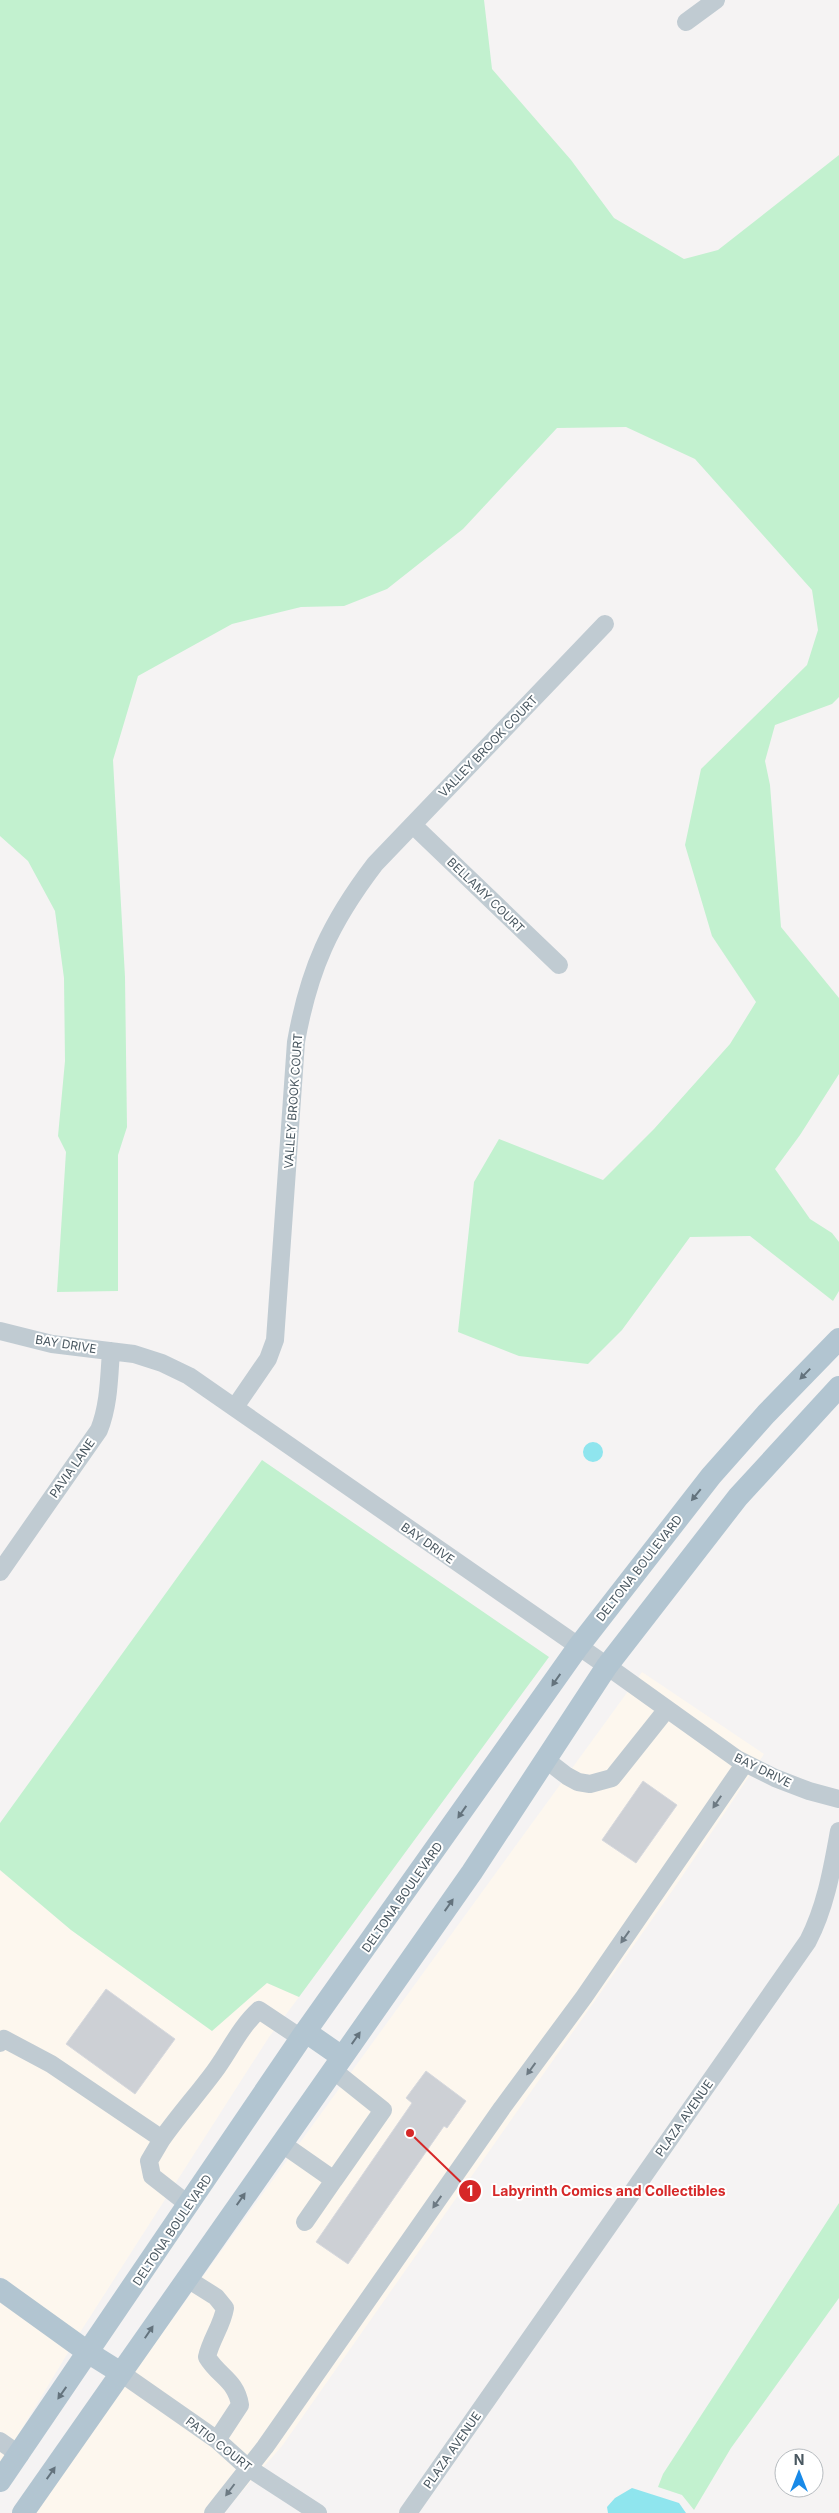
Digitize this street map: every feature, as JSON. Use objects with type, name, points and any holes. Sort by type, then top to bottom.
[{"type":"main road","name":"DELTONA BOULEVARD","points":[[0,2481],[20,2455],[304,2035],[578,1648],[711,1476],[766,1414],[839,1339]]},
{"type":"main road","points":[[23,2513],[472,1872],[608,1666],[738,1497],[839,1387]]},
{"type":"main road","points":[[304,2035],[338,2064]]},
{"type":"main road","points":[[0,2289],[89,2353],[121,2372]]},
{"type":"street","points":[[686,22],[716,0]]},
{"type":"street","name":"VALLEY BROOK COURT","points":[[235,1408],[268,1359],[275,1340],[296,1042],[303,1003],[314,966],[332,927],[375,864],[605,624]]},
{"type":"street","name":"BELLAMY COURT","points":[[413,825],[559,965]]},
{"type":"street","name":"BAY DRIVE","points":[[0,1331],[52,1344],[134,1354],[162,1362],[189,1376],[578,1648],[608,1666],[745,1762],[775,1778],[809,1791],[839,1799]]},
{"type":"street","name":"PAVIA LANE","points":[[0,1572],[99,1430],[105,1415],[108,1396],[111,1351]]},
{"type":"street","points":[[545,1759],[578,1782],[590,1784],[612,1778],[667,1709]]},
{"type":"street","points":[[213,2513],[265,2448],[502,2108],[584,1996],[745,1762]]},
{"type":"street","name":"PLAZA AVENUE","points":[[408,2513],[808,1941],[826,1896],[839,1831]]},
{"type":"street","points":[[189,2205],[152,2176],[149,2161],[162,2139],[185,2106],[213,2073],[249,2019],[259,2010],[304,2035]]},
{"type":"street","points":[[0,2043],[4,2039],[50,2064],[162,2139]]},
{"type":"street","points":[[305,2222],[383,2110],[338,2064]]},
{"type":"street","points":[[281,2143],[334,2180]]},
{"type":"street","points":[[186,2278],[216,2297],[225,2308],[223,2320],[209,2346],[207,2357],[214,2369],[237,2391],[240,2405],[217,2440]]},
{"type":"street","name":"PATIO COURT","points":[[121,2372],[217,2440],[248,2467],[318,2513]]},
{"type":"street","points":[[0,2441],[20,2455]]},
{"type":"shaded area","points":[[642,1672],[764,1754],[679,1881],[282,2446],[223,2513],[34,2513],[219,2254]]},
{"type":"shaded area","points":[[0,1870],[71,1930],[212,2031],[267,1982],[299,1997],[269,2037],[79,2334],[0,2276]]},
{"type":"shaded area","points":[[0,2301],[69,2351],[0,2465]]},
{"type":"green space","points":[[0,0],[484,0],[492,69],[571,160],[614,218],[684,259],[718,250],[839,155],[839,697],[832,704],[775,725],[765,761],[770,785],[781,927],[839,998],[839,1074],[800,1135],[775,1169],[810,1219],[832,1233],[839,1242],[839,1291],[833,1301],[750,1236],[690,1237],[622,1330],[588,1364],[519,1356],[458,1332],[474,1182],[499,1139],[603,1180],[654,1129],[730,1044],[756,1002],[712,936],[685,845],[701,769],[807,665],[818,630],[812,590],[695,459],[626,427],[557,428],[463,529],[387,589],[344,606],[301,607],[232,624],[138,676],[113,760],[125,977],[127,1127],[118,1155],[118,1291],[57,1292],[66,1152],[58,1136],[65,1061],[64,978],[55,911],[28,861],[0,836]]},
{"type":"green space","points":[[262,1460],[549,1657],[299,1997],[267,1983],[212,2031],[71,1930],[0,1870],[0,1823]]},
{"type":"green space","points":[[839,2203],[839,2298],[731,2448],[694,2510],[682,2495],[658,2487],[663,2474]]},
{"type":"water","points":[[593,1442],[600,1445],[603,1452],[600,1459],[593,1462],[586,1459],[583,1452],[586,1445]]},
{"type":"water","points":[[632,2488],[679,2503],[686,2513],[608,2513],[607,2507],[615,2498]]},
{"type":"building","points":[[643,1781],[677,1805],[636,1863],[602,1840]]},
{"type":"building","points":[[106,1989],[175,2039],[135,2094],[66,2044]]},
{"type":"building","points":[[426,2071],[466,2101],[447,2128],[444,2126],[348,2264],[316,2242],[412,2103],[406,2098]]},
{"type":"place","name":"Labyrinth Comics and Collectibles","points":[[410,2133]]}]
